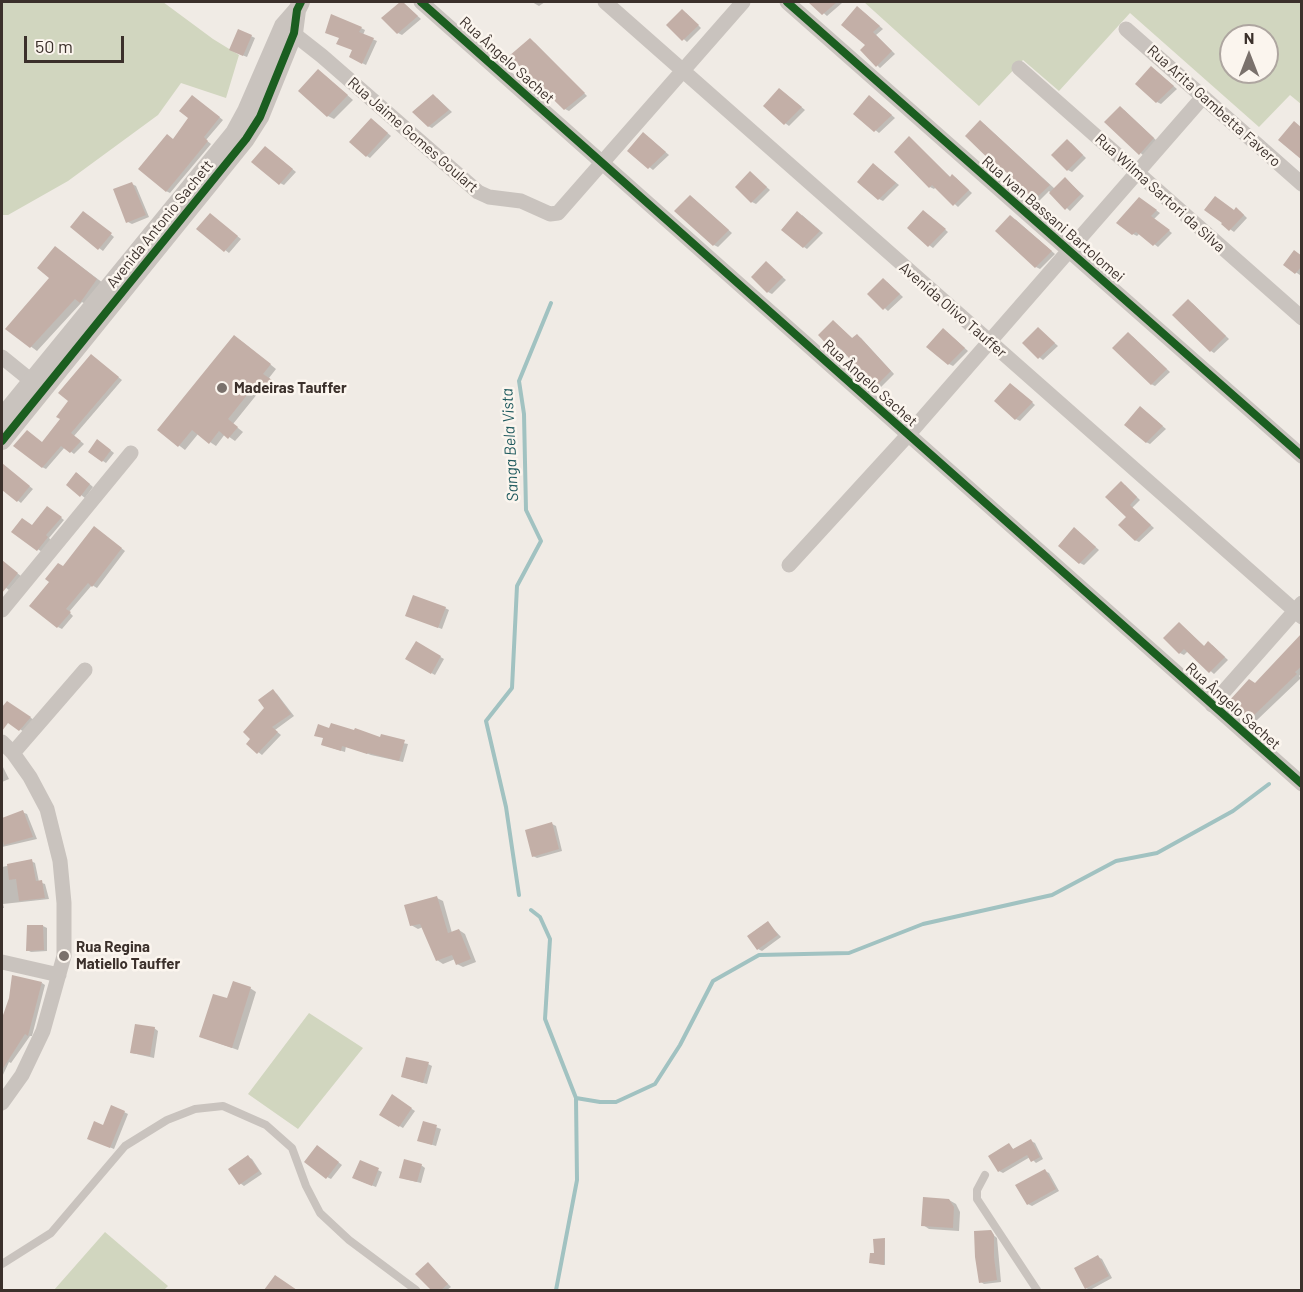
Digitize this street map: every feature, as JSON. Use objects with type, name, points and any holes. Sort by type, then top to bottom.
[{"type":"street","name":"Rua Ângelo Sachet","points":[[421,2],[1302,784]]},
{"type":"street","name":"Avenida Olivo Tauffer","points":[[605,2],[988,341],[1299,610]]},
{"type":"street","points":[[602,162],[743,2]]},
{"type":"street","name":"Rua Ivan Bassani Bartolomei","points":[[787,2],[1302,456]]},
{"type":"street","name":"Avenida Antonio Sachett","points":[[2,441],[8,417],[38,386],[185,204],[234,133],[299,6]]},
{"type":"street","name":"Rua Jaime Gomes Goulart","points":[[288,29],[478,192],[489,197],[521,201],[550,213],[558,213],[602,162]]},
{"type":"street","name":"Rua Arita Gambetta Favero","points":[[1126,29],[1302,184]]},
{"type":"street","name":"Rua Wilma Sartori da Silva","points":[[1019,68],[1302,318]]},
{"type":"street","points":[[789,565],[908,435],[1203,97]]},
{"type":"street","points":[[2,357],[38,386]]},
{"type":"street","points":[[2,610],[131,453]]},
{"type":"street","points":[[1212,705],[1299,610]]},
{"type":"street","points":[[14,753],[85,670]]},
{"type":"street","points":[[2,742],[14,753],[47,809],[60,861],[64,938],[64,956],[43,1031],[22,1075],[2,1103]]},
{"type":"street","points":[[2,962],[59,975]]},
{"type":"lane","points":[[2,1264],[51,1233],[125,1146],[167,1120],[195,1109],[223,1106],[267,1125],[292,1148],[306,1186],[320,1213],[349,1240],[416,1290]]},
{"type":"lane","points":[[984,1175],[977,1191],[977,1199],[1037,1290]]},
{"type":"green space","points":[[2,2],[163,2],[239,55],[226,98],[181,83],[158,115],[68,181],[8,215],[2,215]]},
{"type":"green space","points":[[864,2],[1301,2],[1301,104],[1290,95],[1259,127],[1130,13],[1059,91],[1023,60],[979,106]]},
{"type":"green space","points":[[309,1013],[363,1048],[298,1129],[248,1094]]},
{"type":"green space","points":[[105,1232],[168,1286],[164,1290],[54,1290]]},
{"type":"building","points":[[403,2],[418,16],[397,34],[381,18]]},
{"type":"building","points":[[808,2],[837,2],[822,15]]},
{"type":"building","points":[[857,6],[880,26],[873,32],[892,51],[876,67],[860,50],[865,45],[841,25]]},
{"type":"building","points":[[682,9],[699,25],[682,41],[666,25]]},
{"type":"building","points":[[331,14],[362,27],[359,32],[374,38],[362,64],[349,57],[352,50],[336,44],[339,38],[325,33]]},
{"type":"building","points":[[238,29],[252,35],[243,56],[229,50]]},
{"type":"building","points":[[530,38],[585,93],[564,110],[509,56]]},
{"type":"building","points":[[1151,66],[1174,86],[1156,103],[1135,84]]},
{"type":"building","points":[[318,69],[348,95],[327,117],[298,91]]},
{"type":"building","points":[[779,88],[802,107],[784,125],[763,106]]},
{"type":"building","points":[[433,94],[449,110],[428,127],[412,112]]},
{"type":"building","points":[[192,95],[220,117],[204,137],[208,141],[166,192],[138,169],[167,134],[173,139],[188,118],[179,111]]},
{"type":"building","points":[[869,95],[892,115],[874,132],[853,114]]},
{"type":"building","points":[[1120,106],[1154,138],[1139,155],[1104,122]]},
{"type":"building","points":[[371,118],[388,133],[366,157],[349,142]]},
{"type":"building","points":[[980,120],[1050,185],[1034,200],[965,136]]},
{"type":"building","points":[[1294,121],[1302,128],[1302,160],[1278,140]]},
{"type":"building","points":[[643,132],[666,152],[648,169],[627,151]]},
{"type":"building","points":[[909,136],[950,177],[952,174],[969,190],[953,206],[932,185],[929,188],[894,152]]},
{"type":"building","points":[[1067,139],[1083,155],[1067,171],[1051,155]]},
{"type":"building","points":[[265,146],[293,169],[279,185],[251,162]]},
{"type":"building","points":[[873,163],[896,183],[878,200],[857,182]]},
{"type":"building","points":[[750,171],[767,187],[751,203],[735,187]]},
{"type":"building","points":[[1065,177],[1081,194],[1065,210],[1049,193]]},
{"type":"building","points":[[132,182],[146,215],[126,223],[113,189]]},
{"type":"building","points":[[690,195],[729,230],[713,246],[674,211]]},
{"type":"building","points":[[1215,196],[1234,210],[1236,207],[1244,215],[1229,231],[1204,210]]},
{"type":"building","points":[[1139,197],[1157,210],[1151,216],[1170,230],[1153,246],[1136,232],[1132,235],[1116,223]]},
{"type":"building","points":[[923,210],[946,229],[928,247],[907,228]]},
{"type":"building","points":[[83,211],[112,233],[98,250],[70,227]]},
{"type":"building","points":[[797,211],[820,231],[803,248],[781,230]]},
{"type":"building","points":[[210,213],[238,236],[224,252],[196,229]]},
{"type":"building","points":[[1010,215],[1052,251],[1035,268],[995,231]]},
{"type":"building","points":[[55,246],[97,279],[80,303],[75,299],[30,348],[5,329],[49,278],[37,268]]},
{"type":"building","points":[[1294,250],[1302,256],[1302,266],[1295,274],[1283,265]]},
{"type":"building","points":[[766,261],[783,277],[767,293],[751,277]]},
{"type":"building","points":[[883,278],[900,294],[883,310],[867,294]]},
{"type":"building","points":[[1188,299],[1226,336],[1210,352],[1172,315]]},
{"type":"building","points":[[833,320],[852,338],[857,334],[891,371],[875,387],[839,347],[834,352],[818,335]]},
{"type":"building","points":[[1038,327],[1055,343],[1038,359],[1022,343]]},
{"type":"building","points":[[943,328],[965,348],[948,365],[926,347]]},
{"type":"building","points":[[1128,332],[1167,369],[1151,385],[1112,348]]},
{"type":"building","name":"Madeiras Tauffer","points":[[234,335],[271,364],[263,374],[272,380],[263,391],[255,385],[228,419],[238,427],[228,439],[219,431],[209,444],[192,430],[178,447],[157,430]]},
{"type":"building","points":[[91,354],[119,377],[71,433],[81,441],[70,453],[61,446],[42,468],[13,446],[27,430],[42,442],[60,419],[56,417],[68,401],[58,393]]},
{"type":"building","points":[[1010,383],[1033,402],[1015,420],[994,401]]},
{"type":"building","points":[[1140,406],[1163,426],[1146,443],[1124,425]]},
{"type":"building","points":[[97,439],[111,450],[102,462],[88,452]]},
{"type":"building","points":[[2,463],[30,486],[17,502],[2,490]]},
{"type":"building","points":[[76,472],[90,484],[80,497],[66,485]]},
{"type":"building","points":[[1121,481],[1137,497],[1130,505],[1151,525],[1135,541],[1118,525],[1126,517],[1105,497]]},
{"type":"building","points":[[47,506],[62,517],[46,535],[48,537],[37,551],[11,532],[22,518],[32,525]]},
{"type":"building","points":[[94,526],[122,548],[92,587],[88,583],[66,609],[71,612],[57,628],[29,606],[49,582],[45,579],[58,563],[63,566]]},
{"type":"building","points":[[1074,527],[1096,547],[1079,564],[1058,546]]},
{"type":"building","points":[[2,560],[18,573],[2,593]]},
{"type":"building","points":[[413,595],[446,607],[438,628],[405,616]]},
{"type":"building","points":[[1179,622],[1204,646],[1208,641],[1225,657],[1209,673],[1184,649],[1179,654],[1163,638]]},
{"type":"building","points":[[1302,633],[1302,666],[1295,672],[1297,674],[1250,719],[1229,701],[1249,679],[1255,683]]},
{"type":"building","points":[[416,641],[441,656],[431,674],[405,659]]},
{"type":"building","points":[[273,689],[291,714],[272,727],[278,732],[257,754],[246,744],[250,739],[243,732],[264,708],[258,700]]},
{"type":"building","points":[[7,701],[31,717],[19,731],[8,723],[2,731],[2,707]]},
{"type":"building","points":[[331,723],[380,737],[381,734],[405,740],[399,761],[342,746],[341,751],[321,745],[323,738],[314,736],[318,724],[329,728]]},
{"type":"building","points":[[23,810],[33,837],[4,845],[2,818]]},
{"type":"building","points":[[552,822],[559,849],[532,857],[525,830]]},
{"type":"building","points":[[32,859],[36,881],[42,880],[45,898],[19,901],[16,879],[9,880],[7,864]]},
{"type":"building","points":[[437,896],[448,933],[459,929],[471,959],[456,965],[452,955],[436,961],[420,924],[410,926],[404,905]]},
{"type":"building","points":[[768,921],[778,935],[757,950],[747,936]]},
{"type":"building","points":[[27,925],[43,925],[44,950],[26,951]]},
{"type":"building","points":[[12,975],[42,982],[28,1036],[25,1034],[2,1070],[2,1018],[9,998]]},
{"type":"building","points":[[233,981],[251,987],[232,1048],[199,1037],[213,994],[227,998]]},
{"type":"building","points":[[135,1024],[155,1027],[150,1056],[130,1053]]},
{"type":"building","points":[[406,1057],[429,1062],[423,1083],[401,1077]]},
{"type":"building","points":[[392,1094],[412,1108],[399,1127],[379,1115]]},
{"type":"building","points":[[111,1105],[125,1111],[110,1148],[87,1139],[94,1121],[103,1125]]},
{"type":"building","points":[[423,1121],[437,1125],[432,1145],[417,1141]]},
{"type":"building","points":[[1031,1139],[1040,1157],[1031,1162],[1027,1155],[998,1172],[988,1156],[1009,1143],[1013,1149]]},
{"type":"building","points":[[317,1145],[339,1162],[326,1179],[304,1162]]},
{"type":"building","points":[[248,1155],[259,1171],[239,1185],[228,1169]]},
{"type":"building","points":[[404,1159],[422,1164],[417,1182],[399,1178]]},
{"type":"building","points":[[360,1160],[379,1168],[372,1186],[352,1178]]},
{"type":"building","points":[[1045,1169],[1056,1189],[1027,1205],[1015,1185]]},
{"type":"building","points":[[923,1197],[949,1199],[954,1207],[953,1228],[921,1226]]},
{"type":"building","points":[[991,1230],[994,1235],[997,1280],[979,1283],[974,1231]]},
{"type":"building","points":[[885,1238],[884,1265],[869,1263],[870,1253],[874,1253],[873,1239]]},
{"type":"building","points":[[1098,1255],[1109,1276],[1085,1289],[1074,1268]]},
{"type":"building","points":[[428,1262],[448,1284],[441,1290],[431,1290],[415,1274]]},
{"type":"building","points":[[275,1275],[297,1290],[264,1290]]},
{"type":"waterway","name":"Sanga Bela Vista","points":[[519,895],[506,807],[486,721],[512,688],[517,586],[541,541],[526,510],[524,414],[519,381],[551,303]]},
{"type":"waterway","points":[[576,1098],[616,1102],[655,1084],[680,1045],[713,981],[759,955],[849,953],[923,924],[1052,895],[1116,861],[1157,853],[1233,811],[1269,784]]},
{"type":"waterway","name":"Sanga Bela Vista","points":[[531,910],[540,917],[550,939],[545,1019],[576,1098],[577,1180],[556,1290]]},
{"type":"cycle path","points":[[2,441],[246,139],[260,117],[294,33],[297,10],[301,2]]},
{"type":"cycle path","points":[[421,2],[1302,784]]},
{"type":"cycle path","points":[[787,2],[1302,456]]},
{"type":"place","name":"Madeiras Tauffer","points":[[222,388]]},
{"type":"place","name":"Rua Regina Matiello Tauffer","points":[[64,956]]}]
